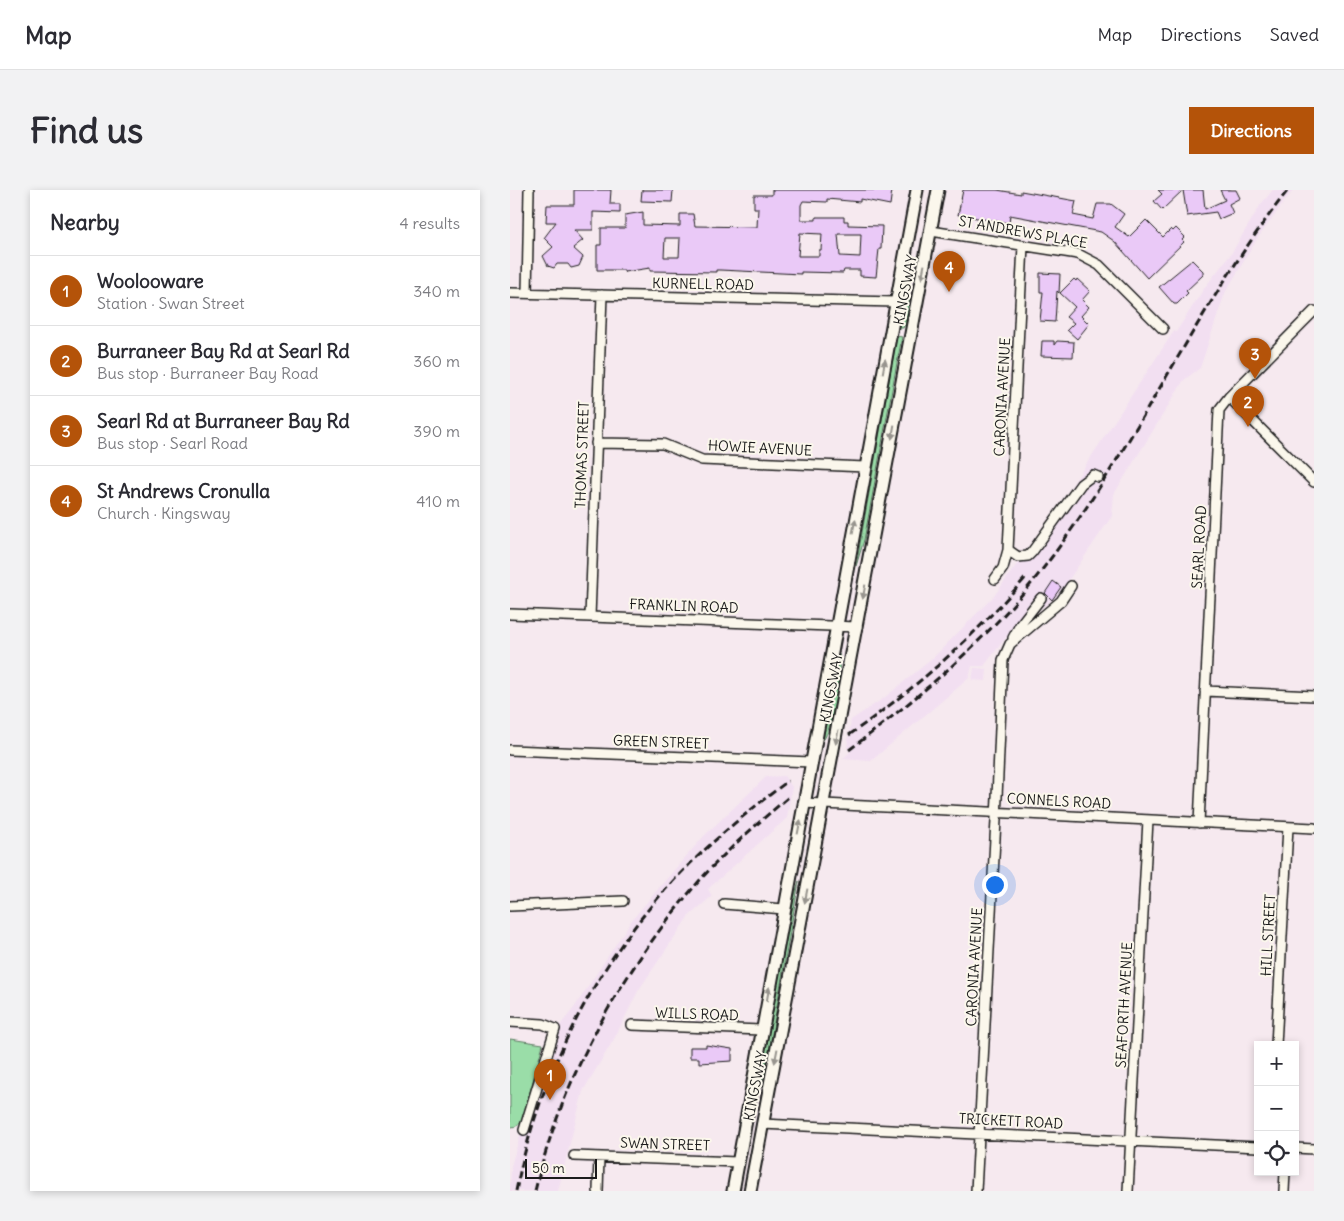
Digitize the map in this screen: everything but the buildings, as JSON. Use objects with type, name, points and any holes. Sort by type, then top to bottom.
[{"type":"main road","name":"KINGSWAY","points":[[733,1191],[761,1030],[917,190]]},
{"type":"main road","name":"KINGSWAY","points":[[750,1191],[938,190]]},
{"type":"main road","name":"ST ANDREWS PLACE","points":[[911,226],[931,230]]},
{"type":"main road","name":"SWAN STREET","points":[[738,1162],[755,1164]]},
{"type":"street","points":[[527,294],[529,190]]},
{"type":"street","name":"ST ANDREWS PLACE","points":[[931,230],[1078,254],[1089,258],[1099,265],[1163,329]]},
{"type":"street","name":"CARONIA AVENUE","points":[[995,579],[1003,568],[1008,550],[1023,245]]},
{"type":"street","name":"KURNELL ROAD","points":[[510,293],[896,302]]},
{"type":"street","name":"THOMAS STREET","points":[[590,617],[602,295]]},
{"type":"street","name":"SEARL ROAD","points":[[1199,823],[1219,410],[1229,397],[1314,311]]},
{"type":"street","points":[[1229,397],[1314,482]]},
{"type":"street","name":"HOWIE AVENUE","points":[[596,443],[663,444],[702,460],[866,467]]},
{"type":"street","points":[[1008,550],[1018,557],[1028,556],[1081,484],[1093,475],[1098,477]]},
{"type":"street","points":[[1010,644],[1061,602],[1071,586]]},
{"type":"street","name":"CARONIA AVENUE","points":[[976,1191],[1004,654],[1020,624],[1042,598]]},
{"type":"street","name":"FRANKLIN ROAD","points":[[510,614],[857,627]]},
{"type":"street","points":[[1205,691],[1314,696]]},
{"type":"street","name":"GREEN STREET","points":[[510,750],[811,762]]},
{"type":"street","name":"CONNELS ROAD","points":[[803,804],[997,811],[1314,828]]},
{"type":"street","name":"SEAFORTH AVENUE","points":[[1128,1191],[1148,820]]},
{"type":"street","name":"HILL STREET","points":[[1276,1041],[1288,827]]},
{"type":"street","points":[[510,906],[623,901]]},
{"type":"street","points":[[724,904],[784,909]]},
{"type":"street","points":[[510,1022],[543,1024],[553,1027],[556,1033],[524,1130]]},
{"type":"street","name":"WILLS ROAD","points":[[632,1025],[761,1030]]},
{"type":"street","name":"TRICKETT ROAD","points":[[762,1124],[1254,1147]]},
{"type":"street","points":[[1299,1148],[1314,1150]]},
{"type":"street","name":"SWAN STREET","points":[[574,1156],[738,1162]]},
{"type":"street","points":[[598,1191],[600,1157]]},
{"type":"street","points":[[1284,1191],[1285,1176]]},
{"type":"shaded area","points":[[1273,190],[1293,190],[1257,239],[1225,293],[1200,368],[1184,380],[1114,494],[1112,516],[1057,597],[1014,627],[984,666],[972,666],[969,678],[871,761],[843,759],[850,752],[847,747],[851,720],[884,698],[932,659],[994,596],[1056,510],[1174,331],[1176,332],[1205,287],[1231,254],[1261,204]]},
{"type":"shaded area","points":[[974,668],[987,669],[986,681],[972,680]]},
{"type":"shaded area","points":[[784,776],[792,787],[787,818],[708,889],[712,896],[688,917],[638,991],[614,1039],[583,1091],[558,1191],[510,1191],[511,1166],[549,1039],[574,1008],[631,921],[704,836],[766,777]]},
{"type":"green space","points":[[907,294],[910,295],[905,324],[903,328],[900,328],[899,326]]},
{"type":"green space","points":[[897,336],[902,337],[864,540],[856,566]]},
{"type":"green space","points":[[839,654],[836,698],[830,725],[823,740]]},
{"type":"green space","points":[[799,881],[765,1073],[756,1097],[794,898]]},
{"type":"green space","points":[[510,1039],[543,1044],[523,1118],[518,1125],[510,1127]]},
{"type":"railway","points":[[849,750],[957,662],[1006,612],[1051,558],[1112,467],[1225,280],[1288,190]]},
{"type":"railway","points":[[849,735],[943,661],[986,620],[1027,576]]},
{"type":"railway","points":[[516,1191],[541,1099],[580,1011],[605,970],[632,930],[662,893],[717,838],[788,781]]},
{"type":"railway","points":[[535,1191],[547,1148],[579,1065],[621,987],[645,950],[700,880],[744,836],[791,795]]},
{"type":"place","name":"St Andrews Cronulla","points":[[949,292]]},
{"type":"place","name":"Searl Rd at Burraneer Bay Rd","points":[[1255,379]]},
{"type":"place","name":"Burraneer Bay Rd at Searl Rd","points":[[1248,427]]},
{"type":"place","name":"Woolooware","points":[[550,1100]]}]
